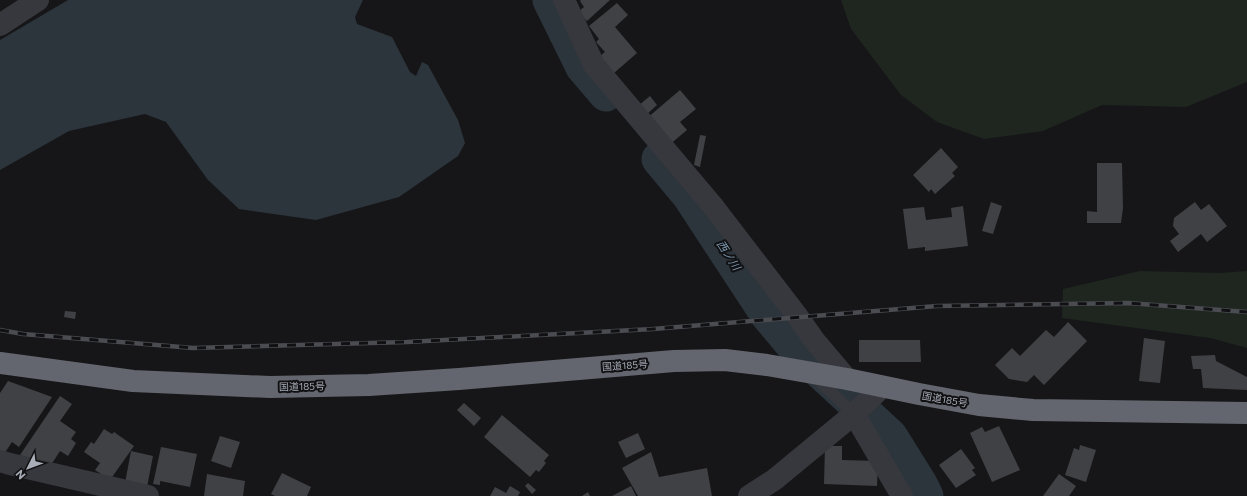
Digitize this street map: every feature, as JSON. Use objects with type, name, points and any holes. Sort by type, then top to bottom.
[{"type":"highway","name":"国道185号","points":[[0,363],[133,381],[270,387],[369,386],[674,361],[725,360],[767,364],[844,378],[866,402],[980,405],[1033,410],[1247,413]]},
{"type":"street","points":[[0,25],[38,0]]},
{"type":"street","points":[[564,0],[594,65],[712,205],[844,378]]},
{"type":"street","points":[[749,496],[774,480],[866,402],[902,496]]},
{"type":"street","points":[[0,461],[148,496]]},
{"type":"lane","points":[[812,373],[866,402]]},
{"type":"shaded area","points":[[68,0],[363,0],[355,17],[357,24],[392,37],[410,72],[416,76],[422,62],[428,65],[458,120],[465,143],[458,156],[399,197],[316,220],[239,209],[208,180],[166,122],[145,114],[69,131],[0,170],[0,40]]},
{"type":"shaded area","points":[[841,0],[1247,0],[1247,82],[1186,107],[1102,105],[1043,131],[984,139],[937,122],[901,95],[851,29]]},
{"type":"shaded area","points":[[1140,271],[1219,273],[1247,271],[1247,348],[1210,338],[1062,318],[1063,289]]},
{"type":"building","points":[[610,0],[587,21],[578,12],[584,7],[580,1]]},
{"type":"building","points":[[617,3],[628,15],[615,27],[637,53],[614,73],[600,56],[605,52],[596,42],[599,39],[589,26]]},
{"type":"building","points":[[680,90],[696,109],[680,122],[687,130],[668,146],[646,119]]},
{"type":"building","points":[[650,96],[657,105],[646,115],[638,106]]},
{"type":"building","points":[[700,135],[706,136],[700,167],[694,165]]},
{"type":"building","points":[[941,148],[958,167],[952,173],[955,176],[935,194],[931,189],[929,192],[913,175]]},
{"type":"building","points":[[1097,163],[1122,163],[1123,208],[1121,223],[1087,223],[1087,211],[1097,212]]},
{"type":"building","points":[[991,202],[1002,206],[993,234],[982,231]]},
{"type":"building","points":[[1195,202],[1201,210],[1209,204],[1227,226],[1207,242],[1201,234],[1178,252],[1170,241],[1179,234],[1173,226],[1174,218]]},
{"type":"building","points":[[963,206],[968,246],[925,251],[925,247],[908,249],[903,209],[924,207],[926,220],[952,217],[951,208]]},
{"type":"building","points":[[65,311],[76,312],[75,319],[64,317]]},
{"type":"building","points":[[1068,322],[1087,341],[1044,385],[1034,375],[1027,382],[1009,379],[995,365],[1012,348],[1020,356],[1046,330],[1054,337]]},
{"type":"building","points":[[1144,338],[1165,341],[1160,383],[1139,381]]},
{"type":"building","points":[[859,340],[920,340],[921,362],[859,362]]},
{"type":"building","points":[[1215,355],[1216,361],[1247,377],[1247,390],[1203,388],[1201,369],[1193,369],[1191,356]]},
{"type":"building","points":[[8,381],[52,397],[19,447],[12,442],[4,454],[0,452],[0,393]]},
{"type":"building","points":[[60,396],[72,404],[60,421],[76,432],[71,439],[76,443],[68,456],[60,451],[51,465],[20,455]]},
{"type":"building","points":[[464,403],[481,418],[474,426],[457,410]]},
{"type":"building","points":[[502,415],[549,455],[544,461],[546,463],[539,472],[536,470],[530,477],[484,437]]},
{"type":"building","points":[[999,426],[1020,470],[992,482],[970,433],[982,427],[985,432]]},
{"type":"building","points":[[104,429],[112,434],[114,432],[134,446],[110,480],[95,470],[100,463],[84,452],[91,442],[94,444]]},
{"type":"building","points":[[638,433],[645,449],[626,458],[618,442]]},
{"type":"building","points":[[220,436],[240,442],[231,468],[211,461]]},
{"type":"building","points":[[1080,445],[1096,450],[1086,482],[1065,475],[1074,448],[1079,450]]},
{"type":"building","points":[[825,446],[842,446],[842,460],[878,461],[877,486],[824,484]]},
{"type":"building","points":[[161,447],[197,454],[190,487],[160,481],[160,485],[153,484]]},
{"type":"building","points":[[961,449],[975,468],[972,470],[976,475],[956,488],[939,465]]},
{"type":"building","points":[[131,451],[153,456],[147,487],[125,483]]},
{"type":"building","points":[[651,452],[659,477],[707,468],[712,496],[638,496],[622,468]]},
{"type":"building","points":[[282,473],[311,487],[307,496],[275,496],[271,494]]},
{"type":"building","points":[[207,474],[245,481],[243,496],[204,496]]},
{"type":"building","points":[[1059,474],[1076,486],[1069,496],[1043,496]]},
{"type":"building","points":[[528,483],[536,490],[532,494],[525,486]]},
{"type":"building","points":[[510,486],[520,492],[518,496],[490,496],[495,487],[506,493]]},
{"type":"building","points":[[631,486],[636,496],[612,496]]},
{"type":"building","points":[[588,492],[590,496],[582,496]]},
{"type":"waterway","name":"西ノ川","points":[[550,0],[583,67],[606,94]]},
{"type":"waterway","name":"西ノ川","points":[[659,159],[689,195],[767,314],[797,350],[890,436],[926,496]]},
{"type":"railway","points":[[0,330],[23,334],[193,348],[407,342],[653,329],[937,306],[1128,303],[1247,312]]}]
